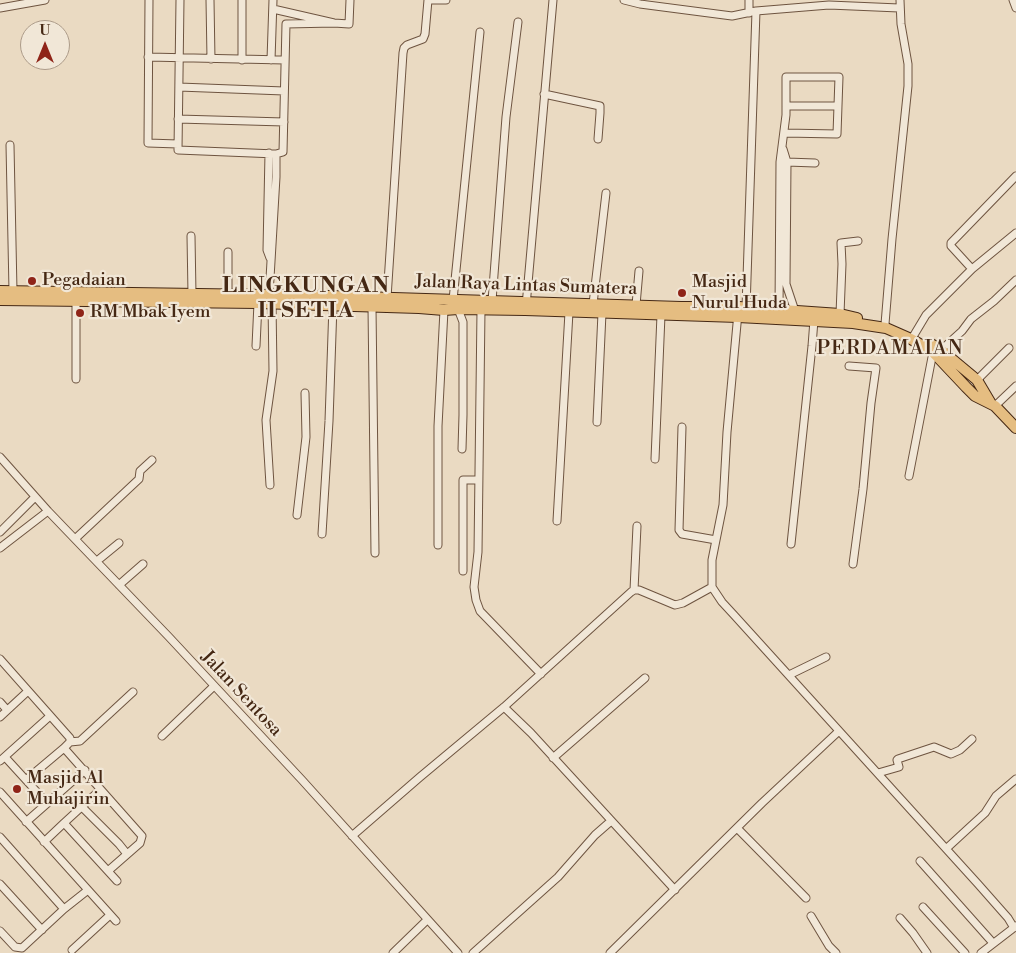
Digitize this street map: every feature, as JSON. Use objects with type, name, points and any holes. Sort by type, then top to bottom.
[{"type":"highway","name":"Jalan Raya Lintas Sumatera","points":[[0,290],[228,294],[334,305],[444,310],[455,304],[492,302],[569,312],[661,316],[741,311],[853,323],[886,328],[937,351],[975,396],[992,404]]},
{"type":"highway","name":"Jalan Raya Lintas Sumatera","points":[[0,300],[258,303],[271,299],[387,298],[455,304],[481,310],[526,306],[593,304],[840,314],[885,324],[914,334],[977,380],[992,404],[1016,428]]},
{"type":"street","points":[[0,8],[46,0]]},
{"type":"street","points":[[149,0],[148,143],[178,144]]},
{"type":"street","points":[[180,0],[178,150],[272,154],[283,152],[286,24],[349,24],[350,0]]},
{"type":"street","points":[[210,0],[211,59]]},
{"type":"street","points":[[242,0],[242,60]]},
{"type":"street","points":[[271,60],[274,0]]},
{"type":"street","points":[[387,298],[403,53],[407,45],[423,39],[428,0],[446,0]]},
{"type":"street","points":[[526,306],[553,0]]},
{"type":"street","points":[[624,0],[640,4],[732,16],[796,3],[899,8]]},
{"type":"street","points":[[749,0],[753,12],[741,311],[727,432],[723,505],[712,560],[712,587],[722,602],[947,848],[1015,927],[982,953]]},
{"type":"street","points":[[885,324],[888,310],[888,273],[908,86],[908,64],[899,8],[900,0]]},
{"type":"street","points":[[1013,0],[1016,8]]},
{"type":"street","points":[[273,8],[334,23]]},
{"type":"street","points":[[492,302],[506,117],[518,22]]},
{"type":"street","points":[[462,449],[463,322],[455,304],[480,32]]},
{"type":"street","points":[[148,58],[285,60]]},
{"type":"street","points":[[779,311],[780,166],[785,133],[786,77],[839,77],[837,134],[785,133]]},
{"type":"street","points":[[179,87],[284,90]]},
{"type":"street","points":[[544,94],[600,106],[598,139]]},
{"type":"street","points":[[786,106],[837,106]]},
{"type":"street","points":[[178,119],[284,122]]},
{"type":"street","points":[[10,145],[13,290]]},
{"type":"street","points":[[783,149],[787,162],[786,284],[796,312]]},
{"type":"street","points":[[270,485],[266,420],[273,371],[271,258],[267,250],[272,200],[272,154]]},
{"type":"street","points":[[787,162],[815,164]]},
{"type":"street","points":[[972,269],[950,243],[1016,176]]},
{"type":"street","points":[[593,304],[606,193]]},
{"type":"street","points":[[914,334],[926,315],[972,269],[1016,233]]},
{"type":"street","points":[[191,236],[192,294]]},
{"type":"street","points":[[840,314],[841,243],[858,241]]},
{"type":"street","points":[[228,252],[228,294]]},
{"type":"street","points":[[636,306],[639,271]]},
{"type":"street","points":[[909,476],[937,351],[962,331],[971,319],[1016,280]]},
{"type":"street","points":[[76,300],[76,379]]},
{"type":"street","points":[[256,346],[258,303]]},
{"type":"street","points":[[322,534],[330,412],[334,305]]},
{"type":"street","points":[[372,307],[375,553]]},
{"type":"street","points":[[438,545],[438,426],[444,310]]},
{"type":"street","points":[[481,310],[478,552],[474,587],[476,600],[480,610],[541,674]]},
{"type":"street","points":[[557,521],[569,312]]},
{"type":"street","points":[[597,422],[602,313]]},
{"type":"street","points":[[655,459],[661,316]]},
{"type":"street","points":[[791,544],[814,320]]},
{"type":"street","points":[[977,380],[1009,348]]},
{"type":"street","points":[[848,366],[876,368],[853,564]]},
{"type":"street","points":[[992,404],[1016,386]]},
{"type":"street","points":[[297,515],[306,437],[305,393]]},
{"type":"street","points":[[682,427],[678,530],[682,534],[716,540]]},
{"type":"street","name":"Jalan Sentosa","points":[[0,458],[302,780],[458,953]]},
{"type":"street","points":[[74,539],[139,479],[140,472],[152,460]]},
{"type":"street","points":[[463,571],[463,480],[478,480]]},
{"type":"street","points":[[0,532],[35,497]]},
{"type":"street","points":[[0,548],[48,511]]},
{"type":"street","points":[[634,590],[637,526]]},
{"type":"street","points":[[96,561],[119,543]]},
{"type":"street","points":[[119,584],[142,564]]},
{"type":"street","points":[[352,836],[504,707],[622,598],[634,590],[639,590],[675,604],[683,603],[712,587]]},
{"type":"street","points":[[789,675],[826,657]]},
{"type":"street","points":[[0,659],[70,738],[70,742]]},
{"type":"street","points":[[553,758],[645,678]]},
{"type":"street","points":[[162,736],[214,686]]},
{"type":"street","points":[[0,717],[28,691]]},
{"type":"street","points":[[26,780],[70,742],[80,741],[132,692]]},
{"type":"street","points":[[0,702],[8,710]]},
{"type":"street","points":[[504,707],[675,890]]},
{"type":"street","points":[[47,803],[26,780],[2,759],[50,716]]},
{"type":"street","points":[[610,953],[737,828],[840,731]]},
{"type":"street","points":[[878,773],[899,767],[898,758],[934,747],[951,754],[960,750],[972,739]]},
{"type":"street","points":[[64,748],[142,836],[140,843],[108,871]]},
{"type":"street","points":[[26,822],[84,770]]},
{"type":"street","points":[[947,848],[985,813],[996,796],[1016,779]]},
{"type":"street","points":[[44,842],[100,790]]},
{"type":"street","points":[[0,792],[116,921]]},
{"type":"street","points":[[0,806],[7,801]]},
{"type":"street","points":[[82,807],[119,844],[126,854]]},
{"type":"street","points":[[473,953],[558,877],[595,835],[611,821]]},
{"type":"street","points":[[64,823],[117,881]]},
{"type":"street","points":[[737,828],[806,898]]},
{"type":"street","points":[[0,837],[64,909]]},
{"type":"street","points":[[920,861],[993,943]]},
{"type":"street","points":[[0,884],[42,930]]},
{"type":"street","points":[[0,931],[15,948],[22,948],[64,909],[88,890]]},
{"type":"street","points":[[923,907],[965,953]]},
{"type":"street","points":[[72,950],[110,915]]},
{"type":"street","points":[[811,916],[829,946],[836,953]]},
{"type":"street","points":[[900,918],[914,933],[926,953]]},
{"type":"street","points":[[393,953],[427,920]]},
{"type":"place","name":"Pegadaian","points":[[32,281]]},
{"type":"place","name":"Masjid Nurul Huda","points":[[682,293]]},
{"type":"place","name":"RM Mbak Iyem","points":[[80,313]]},
{"type":"place","name":"Masjid Al Muhajirin","points":[[17,789]]},
{"type":"district","name":"LINGKUNGAN II SETIA","points":[[306,300]]},
{"type":"district","name":"PERDAMAIAN","points":[[890,349]]}]
